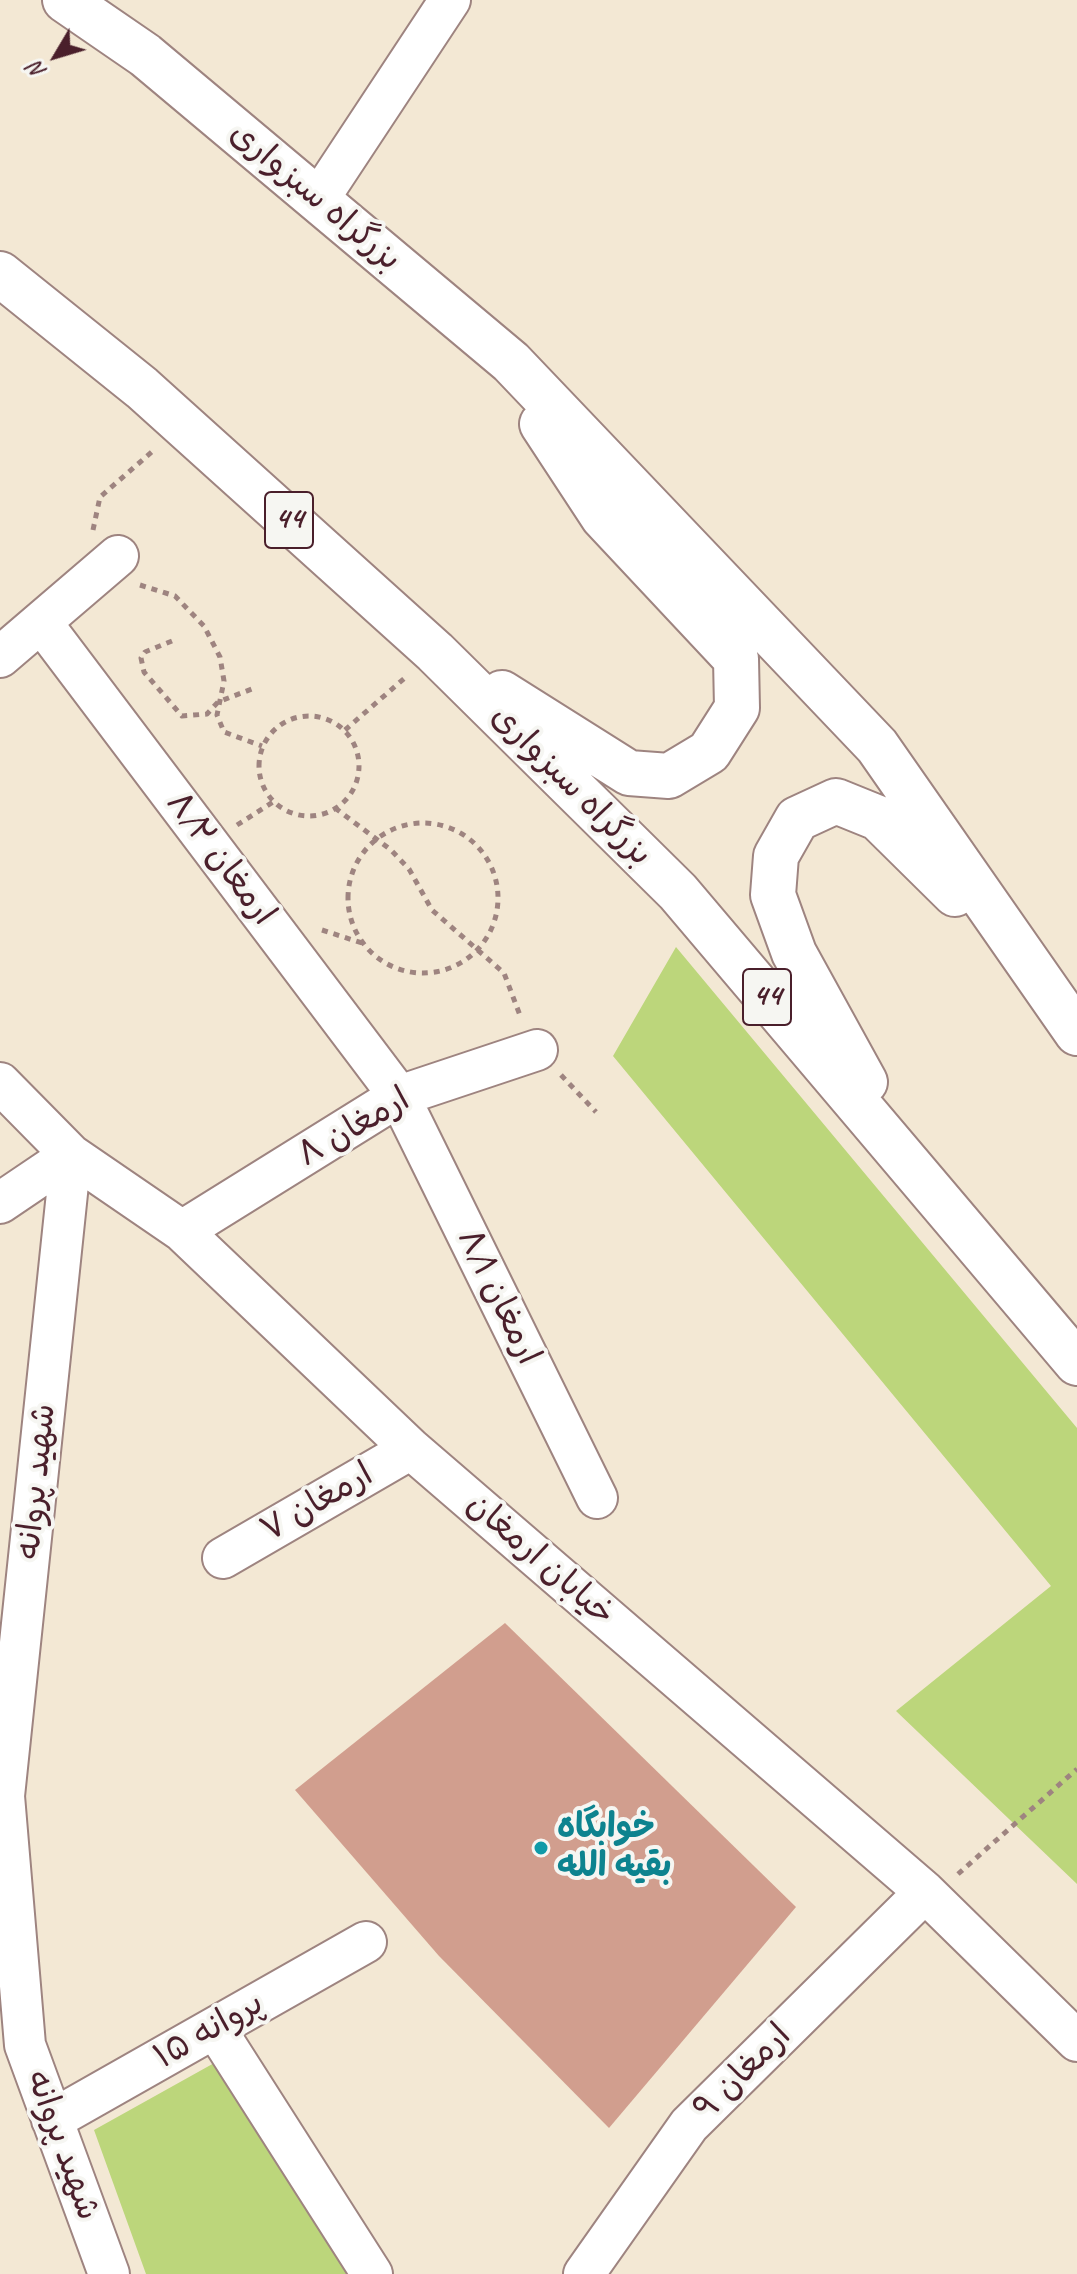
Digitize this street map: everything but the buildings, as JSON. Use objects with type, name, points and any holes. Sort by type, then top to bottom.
[{"type":"highway","name":"بزرگراه سبزواری","points":[[65,0],[145,55],[511,362],[877,746],[1066,1017]]},
{"type":"highway","name":"بزرگراه سبزواری","points":[[0,274],[183,425],[435,652],[678,892],[1077,1363]]},
{"type":"highway","points":[[435,652],[629,773],[669,776],[709,752],[737,708],[736,659],[603,517],[489,343]]},
{"type":"highway","points":[[917,1175],[794,953],[773,895],[776,856],[797,819],[836,801],[878,818],[1066,1017]]},
{"type":"street","points":[[318,200],[450,0]]},
{"type":"street","points":[[0,657],[112,561]]},
{"type":"street","name":"ارمغان ۸/۲","points":[[41,622],[399,1096]]},
{"type":"street","name":"ارمغان ۸","points":[[182,1231],[399,1096],[537,1050]]},
{"type":"street","name":"خیابان ارمغان","points":[[0,1083],[71,1155],[182,1231],[411,1449],[928,1895],[1077,2041]]},
{"type":"street","name":"ارمغان ۸/۱","points":[[399,1096],[597,1498]]},
{"type":"street","points":[[0,1203],[71,1155]]},
{"type":"street","name":"شهید پروانه","points":[[71,1155],[2,1795],[8,2043],[52,2120],[109,2274]]},
{"type":"street","name":"ارمغان ۷","points":[[223,1558],[411,1449]]},
{"type":"street","name":"ارمغان ۹","points":[[584,2274],[689,2125],[928,1895]]},
{"type":"street","name":"پروانه ۱۵","points":[[52,2120],[366,1942]]},
{"type":"street","points":[[215,2028],[372,2274]]},
{"type":"path","points":[[183,425],[100,497],[93,530],[96,548],[131,582],[175,596],[204,626],[220,657],[224,681],[217,715],[224,732],[262,746]]},
{"type":"path","points":[[172,641],[145,652],[141,658],[144,672],[153,685],[182,716],[207,714],[218,702],[257,687]]},
{"type":"path","points":[[345,730],[435,652]]},
{"type":"path","points":[[309,715],[328,719],[345,730],[356,746],[360,766],[356,785],[335,808],[309,816],[290,813],[273,802],[262,785],[258,766],[262,746],[273,730],[289,719],[309,715]]},
{"type":"path","points":[[335,808],[378,837],[409,869],[432,910],[504,973],[537,1050],[596,1112]]},
{"type":"path","points":[[414,823],[433,823],[469,838],[483,852],[498,889],[498,908],[492,927],[478,949],[451,967],[432,973],[412,972],[394,967],[363,943],[348,907],[348,887],[364,851],[378,837],[414,823]]},
{"type":"path","points":[[928,1895],[1077,1769]]},
{"type":"green space","points":[[676,947],[1077,1428],[1077,1884],[896,1711],[1051,1586],[613,1056]]},
{"type":"green space","points":[[216,2062],[350,2274],[146,2274],[94,2130]]},
{"type":"place","name":"خوابگاه بقیه الله","points":[[541,1848]]}]
